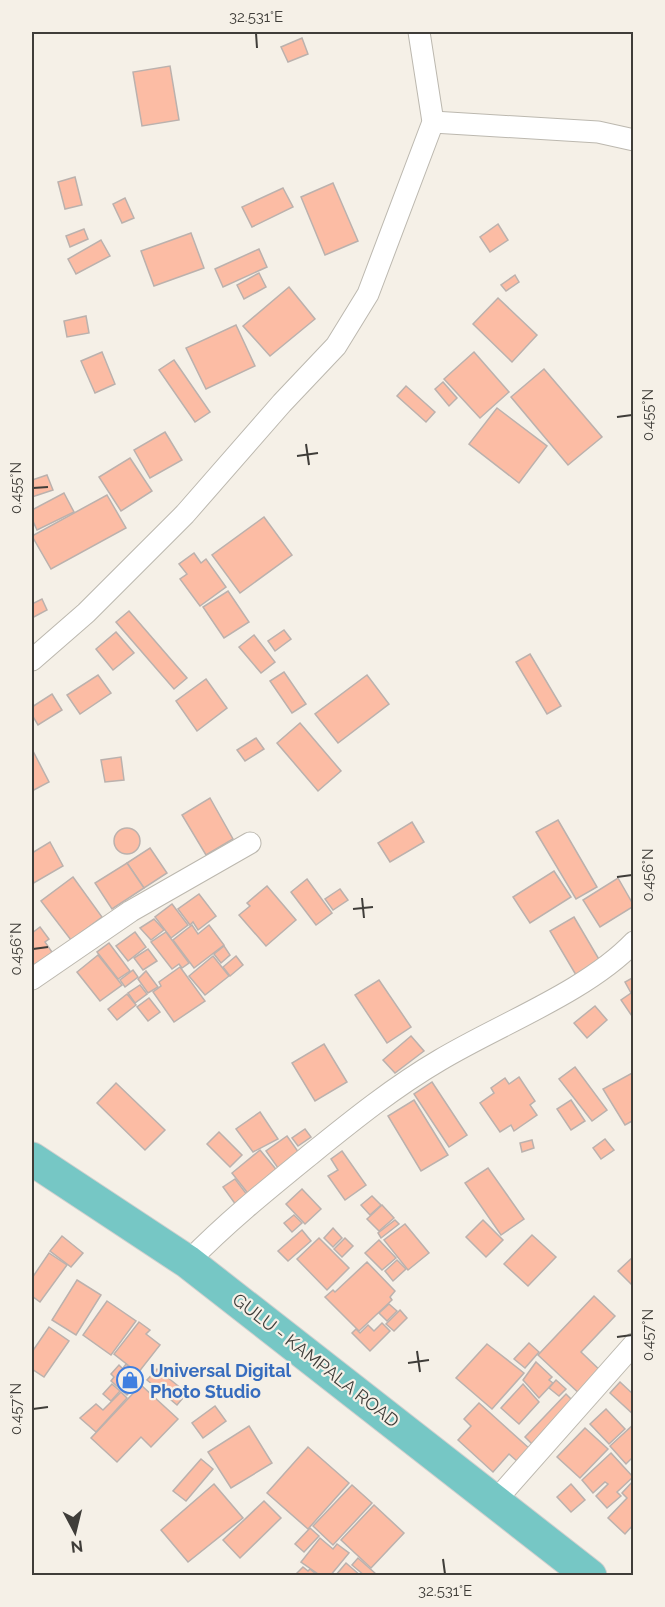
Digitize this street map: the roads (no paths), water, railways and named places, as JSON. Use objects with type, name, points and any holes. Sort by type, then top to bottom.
[{"type":"main road","name":"GULU - KAMPALA ROAD","points":[[32,1159],[188,1262],[590,1575]]},
{"type":"street","points":[[32,660],[86,613],[185,514],[282,403],[336,346],[368,294],[433,122],[419,32]]},
{"type":"street","points":[[433,122],[598,132],[633,140]]},
{"type":"street","points":[[32,979],[131,911],[250,843]]},
{"type":"street","points":[[188,1262],[227,1222],[370,1106],[440,1060],[533,1010],[617,959],[633,942]]},
{"type":"street","points":[[496,1500],[633,1344]]},
{"type":"place","name":"Universal Digital Photo Studio","points":[[130,1380]]}]
